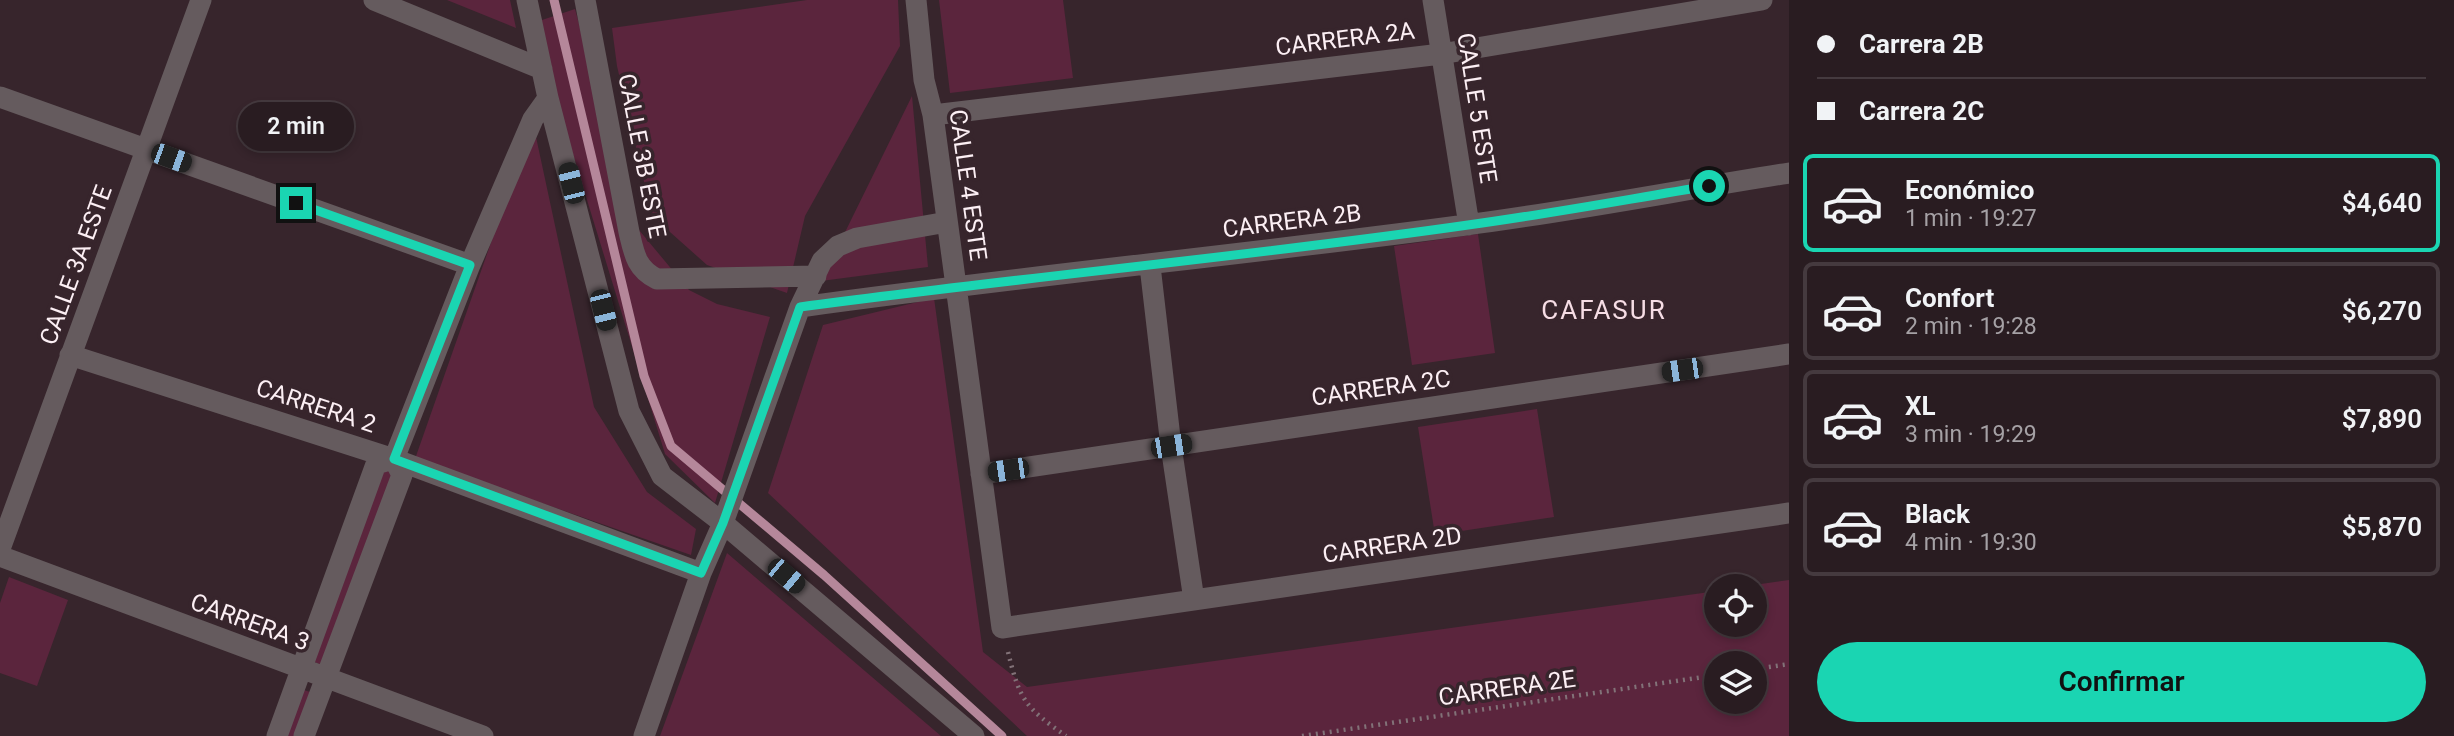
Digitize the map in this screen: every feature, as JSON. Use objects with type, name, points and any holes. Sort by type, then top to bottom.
[{"type":"street","name":"CALLE 3A ESTE","points":[[0,549],[4,522],[71,355],[201,0]]},
{"type":"street","points":[[374,0],[542,69]]},
{"type":"street","points":[[527,0],[548,98],[629,411],[662,476],[725,516],[974,736]]},
{"type":"street","name":"CALLE 3B ESTE","points":[[585,0],[629,232],[636,262],[645,273],[657,279],[816,276]]},
{"type":"street","name":"CALLE 4 ESTE","points":[[916,0],[924,80],[933,115],[1002,628]]},
{"type":"street","name":"CALLE 5 ESTE","points":[[1433,0],[1469,225]]},
{"type":"street","name":"CARRERA 2A","points":[[933,115],[1441,54],[1762,0]]},
{"type":"street","points":[[0,97],[470,265]]},
{"type":"street","points":[[304,736],[402,475],[394,459],[470,265],[533,119],[548,98]]},
{"type":"street","name":"CARRERA 2B","points":[[800,307],[1469,225],[1789,173]]},
{"type":"street","points":[[644,736],[701,573],[725,516],[800,307],[822,261],[847,242],[947,222]]},
{"type":"street","points":[[1150,266],[1171,446],[1194,600]]},
{"type":"street","name":"CARRERA 2C","points":[[981,474],[1789,354]]},
{"type":"street","name":"CARRERA 2","points":[[71,355],[394,459],[701,573]]},
{"type":"street","points":[[277,736],[376,464],[394,459]]},
{"type":"street","name":"CARRERA 2D","points":[[1002,628],[1789,513]]},
{"type":"street","name":"CARRERA 3","points":[[0,556],[482,736]]},
{"type":"path","points":[[1002,628],[1017,692],[1034,713],[1066,736]]},
{"type":"path","points":[[1767,667],[1789,664]]},
{"type":"path","name":"CARRERA 2E","points":[[1302,736],[1704,677]]},
{"type":"shaded area","points":[[447,0],[510,0],[516,28]]},
{"type":"shaded area","points":[[807,0],[898,0],[900,46],[805,216],[787,293],[707,265],[652,216],[617,66],[612,28]]},
{"type":"shaded area","points":[[939,0],[1063,0],[1073,78],[950,93]]},
{"type":"shaded area","points":[[575,9],[634,224],[689,290],[717,304],[770,317],[715,503],[665,454],[560,112],[539,21]]},
{"type":"shaded area","points":[[912,96],[928,267],[821,281]]},
{"type":"shaded area","points":[[533,123],[594,407],[647,492],[696,529],[691,555],[415,459]]},
{"type":"shaded area","points":[[1478,234],[1495,353],[1412,365],[1394,246]]},
{"type":"shaded area","points":[[934,298],[983,652],[1027,687],[1704,593],[1704,637],[1767,637],[1767,583],[1789,580],[1789,736],[1027,736],[768,493],[823,325]]},
{"type":"shaded area","points":[[1537,409],[1554,517],[1435,535],[1418,427]]},
{"type":"shaded area","points":[[381,466],[396,473],[324,666],[312,661]]},
{"type":"shaded area","points":[[727,553],[941,736],[660,736]]},
{"type":"shaded area","points":[[9,577],[68,600],[37,686],[0,673],[0,603]]},
{"type":"shaded area","points":[[301,689],[313,693],[298,736],[284,736]]},
{"type":"waterway","points":[[554,0],[644,376],[671,446],[824,575],[1002,736]]},
{"type":"district","name":"CAFASUR","points":[[1604,310]]},
{"type":"route","points":[[296,203],[470,265],[394,459],[701,573],[723,523],[800,307],[1469,225],[1709,186]]}]
